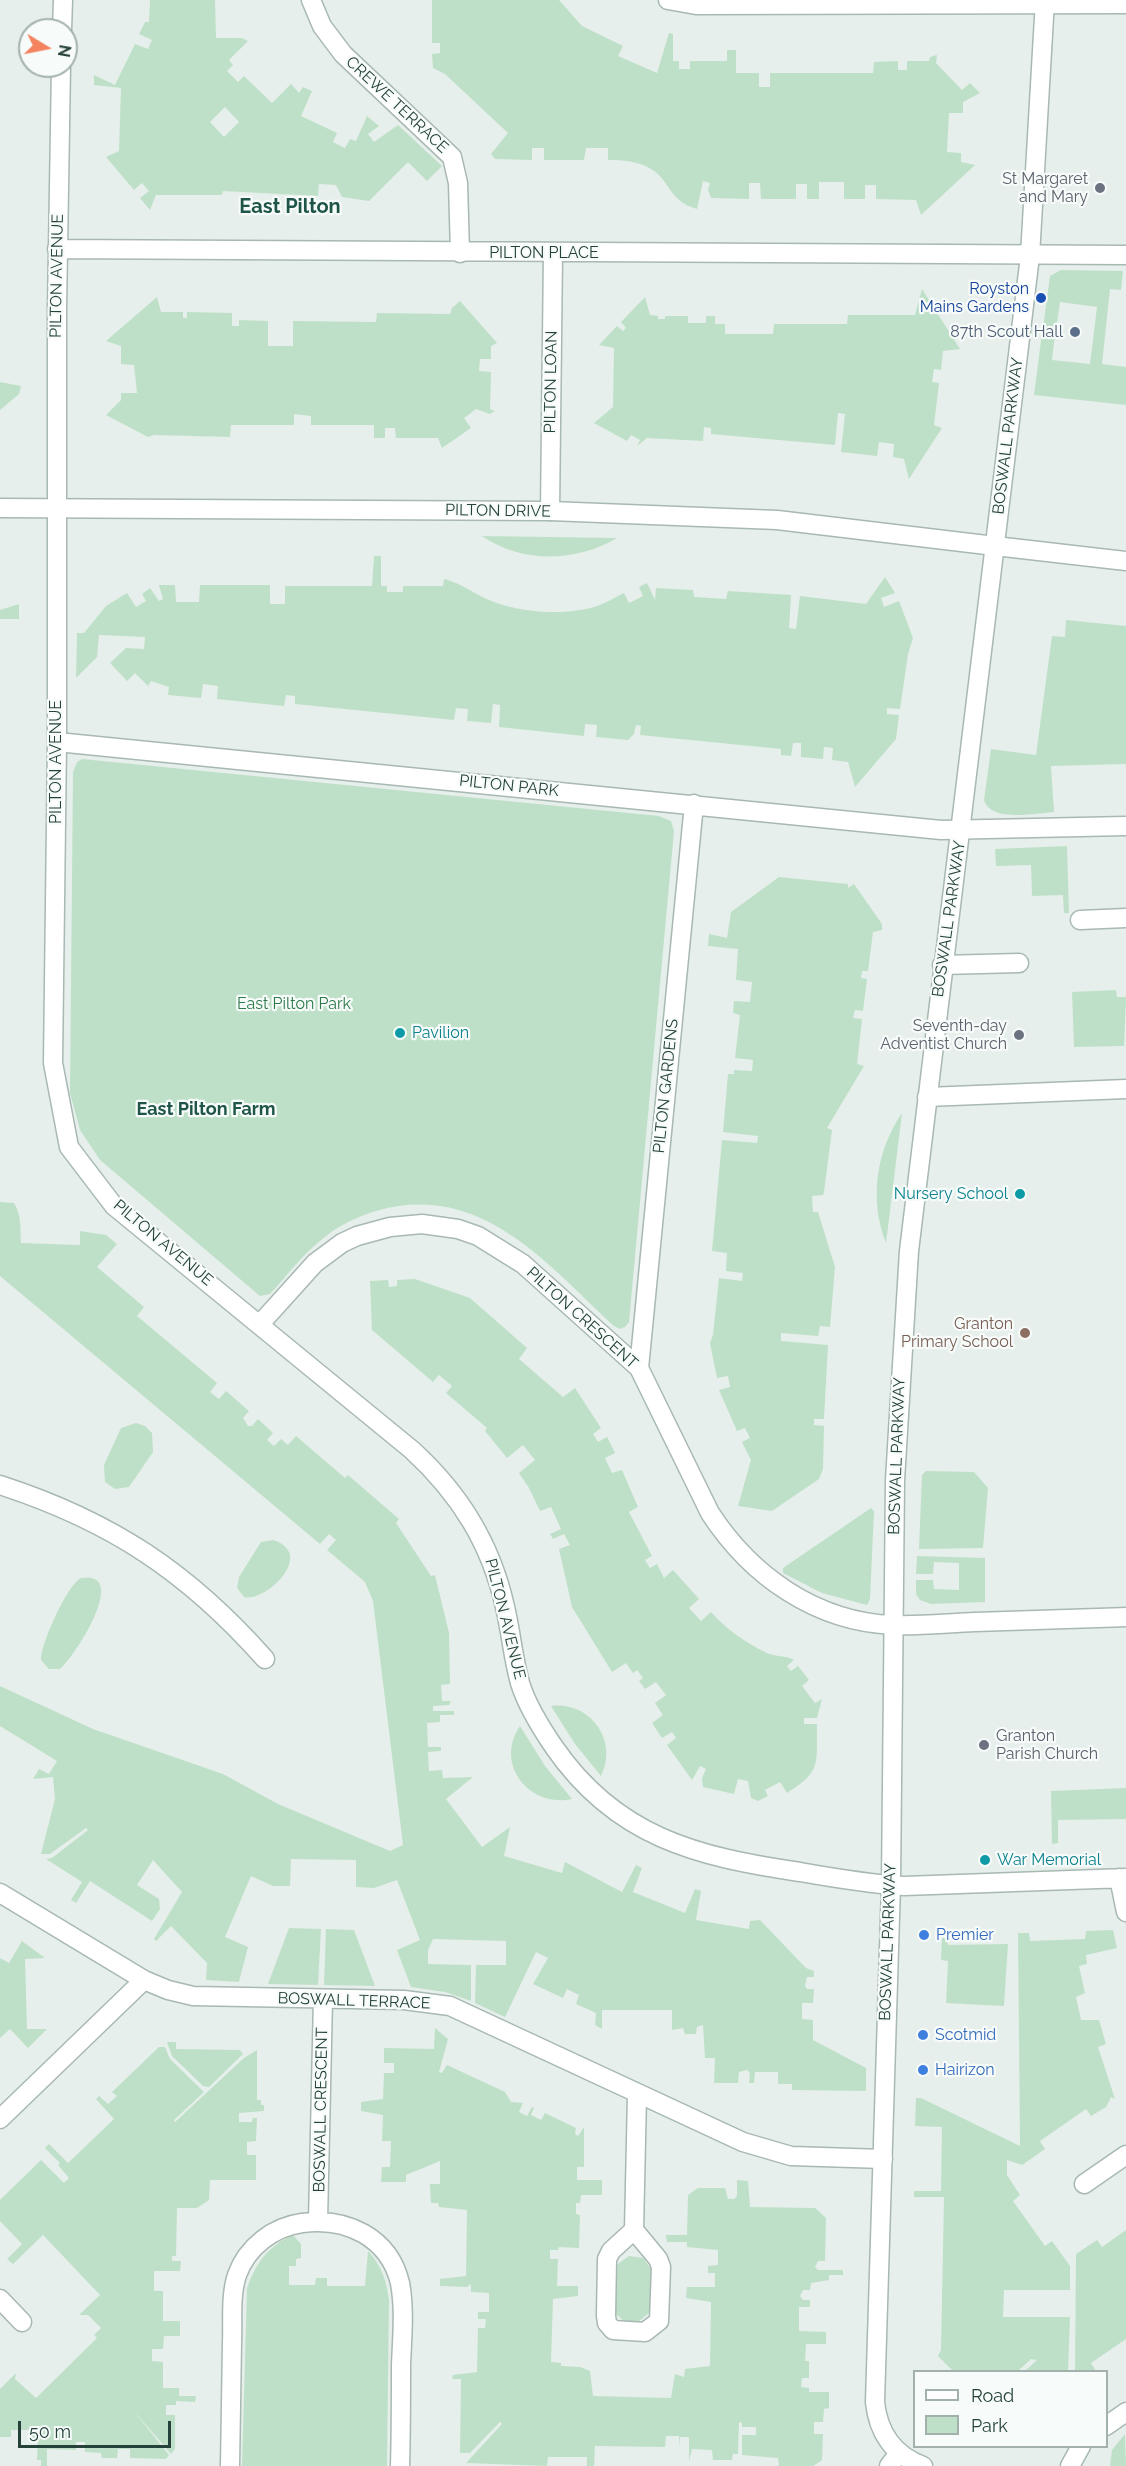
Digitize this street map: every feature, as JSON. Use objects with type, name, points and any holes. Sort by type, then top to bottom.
[{"type":"street","points":[[62,18],[63,0]]},
{"type":"street","name":"CREWE TERRACE","points":[[311,0],[321,26],[343,54],[452,157],[458,183],[460,253]]},
{"type":"street","points":[[668,0],[706,5],[1045,2],[1126,4]]},
{"type":"street","name":"BOSWALL PARKWAY","points":[[923,2466],[894,2459],[877,2421],[875,2402],[891,1885],[892,1625],[900,1356],[909,1251],[942,965],[961,831],[1030,256],[1045,2]]},
{"type":"street","name":"PILTON AVENUE","points":[[61,78],[57,249],[55,508],[57,742],[53,1063],[69,1147],[114,1206],[412,1450],[439,1477],[461,1504],[478,1531],[496,1572],[518,1673],[526,1698],[560,1755],[576,1776],[604,1804],[653,1835],[703,1854],[755,1865],[891,1885],[1122,1878]]},
{"type":"street","name":"PILTON PLACE","points":[[57,249],[1030,256]]},
{"type":"street","name":"PILTON LOAN","points":[[550,511],[553,253]]},
{"type":"street","points":[[1030,256],[1126,255]]},
{"type":"street","name":"PILTON DRIVE","points":[[0,508],[550,511],[777,520],[1126,561]]},
{"type":"street","name":"PILTON PARK","points":[[57,742],[961,831],[1126,825]]},
{"type":"street","name":"PILTON GARDENS","points":[[639,1368],[694,804]]},
{"type":"street","points":[[1080,920],[1126,918]]},
{"type":"street","points":[[942,965],[1019,963]]},
{"type":"street","points":[[927,1097],[1126,1089]]},
{"type":"street","name":"PILTON CRESCENT","points":[[260,1324],[315,1263],[342,1244],[374,1230],[405,1224],[432,1224],[478,1236],[507,1252],[639,1368],[710,1513],[737,1551],[767,1579],[797,1598],[838,1614],[892,1625],[1126,1617]]},
{"type":"street","points":[[0,1485],[87,1520],[161,1562],[196,1588],[224,1614],[265,1659]]},
{"type":"street","points":[[1122,1878],[1126,1912]]},
{"type":"street","name":"BOSWALL TERRACE","points":[[0,1893],[144,1980],[168,1990],[193,1996],[404,2000],[450,2006],[719,2133],[765,2150],[791,2156],[883,2159]]},
{"type":"street","points":[[0,2120],[144,1980]]},
{"type":"street","name":"BOSWALL CRESCENT","points":[[318,2221],[323,1999]]},
{"type":"street","points":[[634,2230],[606,2259],[606,2316],[607,2324],[613,2330],[645,2332],[659,2321],[661,2267],[658,2259],[634,2230],[638,2095]]},
{"type":"street","points":[[1084,2184],[1126,2155]]},
{"type":"street","points":[[230,2466],[233,2292],[238,2274],[252,2249],[269,2235],[294,2224],[318,2221],[344,2225],[368,2236],[385,2251],[396,2271],[402,2309],[400,2466]]},
{"type":"street","points":[[0,2299],[22,2322]]},
{"type":"street","points":[[1108,2425],[1126,2412]]},
{"type":"street","points":[[1070,2466],[1080,2448]]},
{"type":"green space","points":[[150,0],[215,0],[216,38],[242,38],[248,41],[229,60],[233,65],[227,71],[238,82],[244,76],[272,103],[291,84],[299,93],[303,87],[312,91],[301,116],[337,133],[333,142],[345,148],[350,139],[356,141],[367,116],[379,126],[368,134],[374,142],[398,125],[442,166],[427,181],[408,162],[369,201],[342,197],[336,185],[319,184],[318,196],[223,191],[222,195],[156,195],[150,210],[140,198],[149,191],[142,183],[134,190],[106,157],[119,151],[121,88],[94,85],[94,75],[115,85],[135,44],[148,49],[152,40],[139,34],[145,22],[149,22]],"holes":[[[225,107],[239,122],[224,137],[210,122]]]},
{"type":"green space","points":[[432,0],[559,0],[582,26],[623,46],[618,56],[657,73],[669,33],[673,34],[673,61],[679,61],[679,69],[690,69],[690,61],[727,61],[727,50],[736,50],[736,73],[759,73],[759,87],[770,87],[770,73],[873,73],[874,62],[898,61],[898,70],[907,70],[907,61],[929,61],[930,57],[937,55],[936,63],[962,90],[970,83],[980,93],[963,102],[963,113],[949,113],[947,152],[961,153],[961,162],[975,165],[921,215],[916,200],[876,199],[876,185],[865,185],[865,199],[844,199],[844,182],[819,182],[819,199],[807,199],[807,184],[796,184],[796,199],[761,199],[760,183],[749,183],[749,199],[711,198],[708,190],[710,183],[703,181],[697,209],[680,201],[663,179],[651,169],[641,164],[608,160],[608,148],[586,148],[584,160],[544,160],[544,148],[532,148],[532,160],[495,159],[491,154],[508,133],[445,74],[433,68],[432,54],[440,53],[440,43],[432,43]]},
{"type":"green space","points":[[1061,270],[1123,271],[1121,290],[1110,289],[1102,364],[1126,367],[1126,405],[1034,395],[1042,333],[1055,335],[1052,360],[1090,364],[1097,307],[1060,302],[1056,329],[1043,328],[1050,276]]},
{"type":"green space","points":[[922,289],[960,349],[943,351],[941,370],[934,369],[932,382],[939,383],[934,425],[942,428],[909,479],[904,459],[893,457],[894,444],[879,442],[877,456],[841,452],[845,414],[838,413],[835,445],[711,434],[711,428],[704,427],[703,441],[647,438],[637,446],[640,440],[631,435],[627,441],[594,423],[613,407],[614,348],[599,345],[617,326],[623,331],[626,328],[621,322],[645,297],[650,315],[658,316],[658,319],[665,319],[665,316],[688,316],[688,323],[706,323],[706,316],[715,316],[715,324],[725,324],[725,334],[773,334],[774,324],[847,324],[848,315],[915,315]]},
{"type":"green space","points":[[157,297],[161,312],[183,312],[183,318],[187,318],[187,312],[232,313],[232,326],[239,326],[239,320],[268,321],[268,346],[293,346],[293,321],[376,322],[377,313],[450,314],[452,308],[460,301],[497,343],[491,346],[491,359],[480,359],[479,371],[491,372],[490,409],[495,411],[490,414],[476,409],[464,418],[471,428],[442,448],[438,438],[396,438],[395,428],[385,428],[385,438],[374,438],[374,425],[311,425],[311,416],[294,414],[294,425],[231,425],[230,437],[154,435],[148,437],[106,415],[121,400],[121,393],[137,393],[134,365],[121,364],[121,346],[106,341]]},
{"type":"green space","points":[[0,382],[21,386],[19,394],[0,410]]},
{"type":"green space","points":[[482,536],[617,538],[584,552],[550,557],[515,552]]},
{"type":"green space","points":[[374,556],[381,556],[381,586],[387,586],[387,592],[403,592],[403,586],[443,586],[444,579],[504,605],[551,612],[591,608],[624,593],[629,603],[643,596],[639,587],[647,583],[655,600],[656,588],[693,590],[694,597],[726,599],[728,591],[791,595],[789,628],[796,629],[800,596],[866,604],[885,577],[895,593],[881,598],[884,607],[899,601],[913,638],[908,654],[900,709],[887,708],[887,714],[899,715],[896,739],[855,787],[848,762],[832,760],[833,748],[824,747],[823,759],[801,757],[801,743],[793,743],[791,756],[781,755],[781,749],[640,735],[641,726],[636,725],[634,734],[628,740],[596,737],[597,725],[585,724],[584,736],[499,727],[500,705],[493,704],[491,723],[467,721],[468,709],[456,708],[454,720],[295,704],[295,696],[286,695],[284,706],[217,699],[218,686],[203,684],[201,698],[168,695],[169,687],[151,681],[148,686],[135,673],[127,681],[110,663],[126,648],[144,649],[145,637],[99,635],[97,657],[76,678],[77,633],[84,633],[106,606],[127,593],[136,607],[146,601],[142,594],[150,588],[159,601],[163,599],[159,585],[175,585],[176,602],[199,602],[200,585],[270,585],[270,604],[285,604],[285,586],[372,586]]},
{"type":"green space","points":[[19,604],[19,619],[0,619],[0,610]]},
{"type":"green space","points":[[1066,620],[1126,626],[1126,764],[1051,766],[1054,812],[1015,815],[995,812],[984,800],[991,749],[1036,755],[1052,636],[1065,637]]},
{"type":"green space","name":"East Pilton Park","points":[[82,759],[659,816],[671,821],[674,831],[629,1322],[625,1327],[620,1329],[614,1326],[567,1281],[518,1240],[491,1223],[463,1211],[432,1205],[388,1208],[347,1223],[328,1234],[313,1247],[270,1294],[260,1296],[100,1160],[80,1130],[70,1093],[73,772],[77,762]]},
{"type":"green space","points":[[1067,846],[1069,913],[1064,913],[1063,895],[1032,896],[1031,865],[996,866],[995,849]]},
{"type":"green space","points":[[779,877],[848,884],[848,888],[854,884],[882,924],[882,930],[873,932],[868,971],[862,971],[861,978],[867,979],[863,1011],[855,1010],[853,1018],[862,1019],[857,1064],[864,1066],[827,1128],[832,1130],[824,1192],[823,1195],[812,1196],[813,1212],[818,1212],[835,1267],[830,1327],[820,1326],[818,1336],[781,1333],[781,1341],[828,1345],[824,1419],[814,1419],[814,1425],[824,1426],[823,1469],[819,1479],[772,1511],[738,1506],[751,1460],[742,1442],[750,1438],[745,1428],[737,1431],[719,1390],[730,1387],[728,1376],[717,1378],[710,1343],[713,1335],[719,1278],[742,1281],[743,1273],[726,1271],[727,1253],[712,1251],[722,1140],[757,1143],[758,1136],[723,1132],[728,1074],[734,1074],[734,1070],[752,1071],[753,1060],[735,1058],[740,1015],[733,1013],[734,1001],[750,1002],[752,982],[736,980],[738,949],[708,946],[709,934],[727,938],[731,912]]},
{"type":"green space","points":[[1116,990],[1117,997],[1126,997],[1124,1046],[1074,1047],[1072,992]]},
{"type":"green space","points":[[902,1113],[886,1243],[878,1210],[878,1176],[886,1143]]},
{"type":"green space","points":[[0,1202],[14,1203],[17,1208],[21,1243],[80,1245],[80,1231],[106,1235],[117,1244],[97,1267],[144,1307],[137,1316],[217,1383],[210,1392],[219,1399],[226,1391],[249,1411],[243,1418],[248,1426],[252,1426],[258,1419],[273,1433],[267,1440],[274,1446],[281,1439],[288,1445],[296,1436],[345,1478],[348,1475],[399,1519],[396,1523],[431,1576],[435,1575],[449,1633],[450,1684],[441,1685],[442,1701],[451,1701],[449,1705],[433,1706],[433,1711],[454,1711],[454,1715],[440,1715],[440,1722],[427,1723],[428,1747],[441,1747],[441,1751],[428,1752],[429,1771],[442,1770],[443,1778],[473,1777],[446,1799],[482,1847],[510,1827],[504,1856],[562,1873],[565,1862],[622,1892],[636,1865],[642,1868],[633,1892],[685,1913],[695,1889],[701,1891],[696,1920],[749,1929],[750,1921],[760,1920],[806,1968],[814,1971],[814,1977],[807,1977],[805,1986],[807,1989],[814,1989],[813,2003],[802,2003],[802,2019],[813,2020],[813,2040],[866,2068],[866,2091],[792,2090],[792,2084],[778,2084],[778,2072],[755,2072],[754,2083],[749,2083],[750,2073],[747,2070],[739,2072],[738,2083],[714,2083],[715,2058],[705,2058],[703,2025],[697,2027],[696,2034],[685,2034],[683,2028],[672,2030],[672,2010],[602,2010],[602,2029],[595,2025],[596,2013],[576,2004],[579,1995],[567,1989],[563,1998],[533,1984],[548,1958],[536,1952],[505,2017],[475,2003],[476,1965],[506,1965],[506,1941],[433,1939],[428,1950],[428,1964],[471,1965],[471,2001],[445,1992],[411,1987],[397,1950],[420,1940],[397,1880],[374,1888],[356,1887],[356,1860],[291,1859],[290,1886],[273,1886],[251,1876],[225,1937],[248,1947],[239,1982],[206,1980],[207,1963],[171,1926],[156,1941],[154,1939],[182,1892],[153,1860],[137,1885],[159,1899],[160,1909],[152,1921],[90,1881],[76,1903],[71,1900],[82,1882],[46,1859],[52,1858],[88,1830],[86,1828],[50,1854],[41,1854],[55,1799],[53,1777],[33,1779],[39,1769],[49,1774],[57,1761],[0,1726],[0,1686],[93,1729],[223,1774],[278,1804],[390,1851],[403,1845],[373,1601],[365,1582],[327,1550],[336,1540],[329,1534],[320,1544],[0,1276]]},
{"type":"green space","points":[[415,1279],[470,1298],[527,1348],[519,1359],[563,1397],[575,1388],[601,1428],[593,1434],[598,1442],[607,1437],[615,1453],[605,1458],[612,1473],[622,1470],[638,1507],[629,1512],[652,1556],[645,1560],[650,1568],[657,1564],[664,1578],[673,1570],[699,1599],[689,1608],[701,1621],[711,1612],[730,1630],[752,1645],[770,1654],[794,1660],[787,1666],[791,1671],[798,1666],[809,1680],[802,1686],[815,1703],[822,1699],[817,1718],[804,1718],[804,1724],[817,1724],[817,1757],[812,1772],[799,1785],[787,1793],[780,1782],[765,1790],[768,1796],[758,1801],[751,1798],[748,1781],[738,1779],[734,1794],[703,1787],[702,1778],[706,1769],[700,1766],[692,1780],[667,1745],[676,1738],[672,1732],[662,1738],[652,1723],[663,1715],[655,1703],[666,1695],[656,1682],[645,1689],[639,1681],[643,1678],[637,1670],[633,1673],[626,1663],[612,1672],[572,1607],[559,1549],[570,1545],[564,1534],[553,1539],[550,1534],[561,1529],[551,1507],[540,1511],[519,1473],[535,1460],[523,1445],[507,1458],[485,1431],[487,1428],[446,1393],[452,1386],[439,1375],[433,1382],[372,1330],[370,1281],[388,1280],[389,1287],[397,1286],[397,1280]]},
{"type":"green space","points":[[136,1423],[145,1426],[152,1433],[153,1452],[129,1487],[115,1489],[105,1482],[104,1465],[121,1428]]},
{"type":"green space","points":[[926,1471],[974,1472],[988,1488],[983,1548],[919,1549],[922,1475]]},
{"type":"green space","points":[[871,1508],[874,1511],[870,1599],[867,1605],[822,1593],[783,1573],[783,1568]]},
{"type":"green space","points":[[273,1540],[285,1547],[290,1556],[289,1566],[283,1576],[264,1593],[244,1597],[237,1588],[239,1577],[261,1542]]},
{"type":"green space","points":[[917,1556],[985,1558],[985,1602],[931,1604],[920,1600],[916,1594],[916,1580],[933,1580],[934,1589],[959,1590],[959,1563],[934,1562],[933,1574],[916,1574]]},
{"type":"green space","points":[[81,1578],[95,1579],[101,1587],[100,1600],[86,1633],[67,1662],[60,1669],[49,1669],[41,1660],[45,1641],[62,1603]]},
{"type":"green space","points":[[551,1706],[565,1706],[578,1710],[597,1726],[606,1750],[606,1763],[601,1776],[575,1744]]},
{"type":"green space","points":[[520,1726],[545,1766],[572,1799],[556,1800],[542,1797],[520,1780],[511,1755],[513,1740]]},
{"type":"green space","points":[[1126,1788],[1126,1819],[1058,1820],[1058,1843],[1052,1844],[1051,1791]]},
{"type":"green space","points":[[289,1928],[321,1929],[318,1985],[268,1984]]},
{"type":"green space","points":[[326,1929],[354,1930],[375,1986],[324,1985]]},
{"type":"green space","points":[[1113,1930],[1117,1948],[1086,1955],[1087,1964],[1079,1966],[1085,1993],[1076,1997],[1081,2020],[1099,2020],[1106,2044],[1098,2047],[1115,2099],[1111,2097],[1106,2107],[1091,2116],[1086,2109],[1040,2141],[1045,2149],[1022,2165],[1007,2160],[1007,2175],[1020,2195],[1013,2201],[1045,2246],[1052,2241],[1070,2266],[1070,2290],[1004,2290],[1003,2317],[1070,2317],[1068,2370],[1026,2370],[1037,2360],[1031,2359],[1019,2370],[952,2370],[938,2356],[941,2350],[944,2197],[914,2197],[914,2191],[941,2191],[942,2127],[915,2126],[916,2098],[921,2098],[1020,2146],[1018,1933],[1029,1933],[1030,1941],[1085,1939],[1086,1931]]},
{"type":"green space","points":[[942,1938],[947,1938],[948,1945],[1008,1944],[1004,2006],[946,2003],[948,1961],[941,1960]]},
{"type":"green space","points":[[22,1941],[45,1958],[25,1959],[27,2029],[47,2029],[28,2048],[10,2029],[0,2038],[0,1958],[9,1963]]},
{"type":"green space","points":[[435,2028],[448,2039],[439,2072],[442,2073],[447,2065],[505,2092],[511,2102],[523,2103],[519,2112],[527,2116],[532,2107],[534,2108],[531,2115],[541,2120],[545,2113],[576,2128],[575,2134],[578,2136],[584,2127],[584,2167],[577,2167],[577,2180],[602,2180],[602,2195],[581,2195],[580,2203],[576,2203],[576,2214],[580,2215],[579,2248],[559,2247],[558,2250],[550,2250],[550,2259],[558,2259],[557,2286],[578,2286],[578,2296],[553,2299],[551,2362],[590,2371],[593,2396],[671,2398],[675,2374],[684,2377],[685,2369],[710,2366],[711,2302],[686,2298],[687,2287],[715,2287],[715,2273],[708,2273],[708,2266],[718,2265],[718,2250],[687,2247],[687,2242],[667,2242],[666,2235],[687,2235],[688,2195],[698,2188],[725,2188],[728,2199],[734,2199],[737,2196],[737,2180],[748,2181],[750,2207],[815,2208],[826,2218],[825,2261],[818,2261],[815,2267],[818,2270],[843,2270],[843,2275],[829,2275],[829,2280],[811,2283],[810,2290],[803,2290],[800,2296],[803,2300],[810,2300],[810,2307],[799,2307],[799,2331],[826,2332],[826,2344],[806,2344],[805,2361],[809,2361],[809,2378],[802,2378],[801,2387],[809,2388],[809,2392],[829,2392],[829,2408],[824,2409],[823,2422],[814,2422],[814,2434],[823,2434],[822,2460],[813,2466],[779,2466],[778,2458],[742,2455],[742,2435],[756,2435],[756,2427],[742,2427],[742,2423],[739,2422],[738,2454],[733,2454],[732,2460],[713,2460],[712,2450],[692,2449],[689,2461],[689,2437],[680,2437],[680,2448],[679,2436],[666,2436],[665,2447],[595,2446],[594,2466],[587,2466],[587,2457],[548,2457],[547,2466],[466,2463],[502,2424],[500,2422],[470,2453],[460,2453],[461,2379],[452,2379],[453,2375],[477,2372],[478,2328],[485,2328],[486,2319],[478,2319],[478,2312],[489,2312],[489,2293],[471,2292],[471,2284],[467,2287],[440,2286],[440,2279],[466,2276],[467,2210],[439,2207],[438,2203],[431,2203],[430,2184],[440,2184],[440,2161],[406,2175],[406,2182],[381,2182],[382,2167],[390,2167],[391,2141],[382,2141],[383,2115],[361,2111],[361,2102],[383,2099],[384,2073],[394,2073],[394,2063],[384,2063],[384,2048],[434,2049]]},
{"type":"green space","points":[[167,2042],[176,2042],[176,2049],[240,2050],[243,2054],[209,2087],[203,2086],[172,2056]]},
{"type":"green space","points":[[159,2047],[165,2047],[170,2059],[204,2092],[174,2120],[175,2122],[244,2058],[257,2050],[257,2100],[261,2100],[261,2105],[264,2105],[264,2111],[239,2113],[239,2122],[252,2122],[253,2118],[257,2118],[256,2141],[247,2142],[247,2155],[256,2155],[256,2180],[210,2180],[209,2200],[197,2208],[177,2208],[176,2256],[172,2256],[172,2261],[181,2261],[180,2271],[154,2271],[154,2291],[163,2291],[163,2321],[180,2321],[180,2336],[164,2336],[163,2349],[152,2349],[152,2361],[163,2362],[163,2388],[179,2388],[179,2396],[196,2396],[195,2402],[176,2401],[176,2405],[166,2405],[166,2415],[175,2415],[175,2449],[171,2454],[133,2410],[169,2455],[166,2459],[130,2458],[130,2449],[118,2449],[117,2458],[102,2458],[101,2453],[85,2452],[85,2442],[76,2442],[76,2450],[47,2449],[47,2466],[41,2466],[41,2460],[37,2460],[38,2438],[30,2437],[30,2430],[11,2430],[11,2437],[0,2437],[0,2389],[16,2373],[15,2379],[36,2398],[97,2338],[94,2335],[101,2328],[88,2315],[79,2315],[100,2295],[43,2235],[13,2264],[7,2259],[22,2244],[0,2221],[0,2200],[41,2160],[64,2183],[69,2178],[58,2165],[60,2163],[45,2148],[49,2144],[68,2163],[114,2119],[96,2099],[99,2096],[108,2104],[117,2096],[112,2092]]},
{"type":"green space","points":[[1126,2230],[1126,2339],[1091,2363],[1095,2370],[1075,2370],[1076,2254],[1097,2240],[1102,2247]]},
{"type":"green space","points":[[293,2235],[301,2244],[301,2258],[296,2259],[296,2266],[289,2266],[289,2285],[315,2285],[316,2278],[327,2278],[327,2286],[365,2286],[368,2251],[383,2274],[389,2301],[387,2466],[242,2466],[247,2288],[264,2256],[277,2244]]},
{"type":"green space","points":[[629,2256],[643,2258],[652,2270],[650,2312],[637,2323],[626,2323],[615,2313],[615,2266]]},
{"type":"green space","points":[[1125,2434],[1126,2466],[1110,2466],[1112,2450]]},
{"type":"place","name":"St Margaret and Mary","points":[[1100,188]]},
{"type":"place","name":"Royston Mains Gardens","points":[[1041,298]]},
{"type":"place","name":"87th Scout Hall","points":[[1075,332]]},
{"type":"place","name":"Pavilion","points":[[400,1033]]},
{"type":"place","name":"Seventh-day Adventist Church","points":[[1019,1035]]},
{"type":"place","name":"Nursery School","points":[[1020,1194]]},
{"type":"place","name":"Granton Primary School","points":[[1025,1333]]},
{"type":"place","name":"Granton Parish Church","points":[[984,1745]]},
{"type":"place","name":"War Memorial","points":[[985,1860]]},
{"type":"place","name":"Premier","points":[[924,1935]]},
{"type":"place","name":"Scotmid","points":[[923,2035]]},
{"type":"place","name":"Hairizon","points":[[923,2070]]},
{"type":"district","name":"East Pilton","points":[[290,207]]},
{"type":"district","name":"East Pilton Farm","points":[[206,1110]]}]
